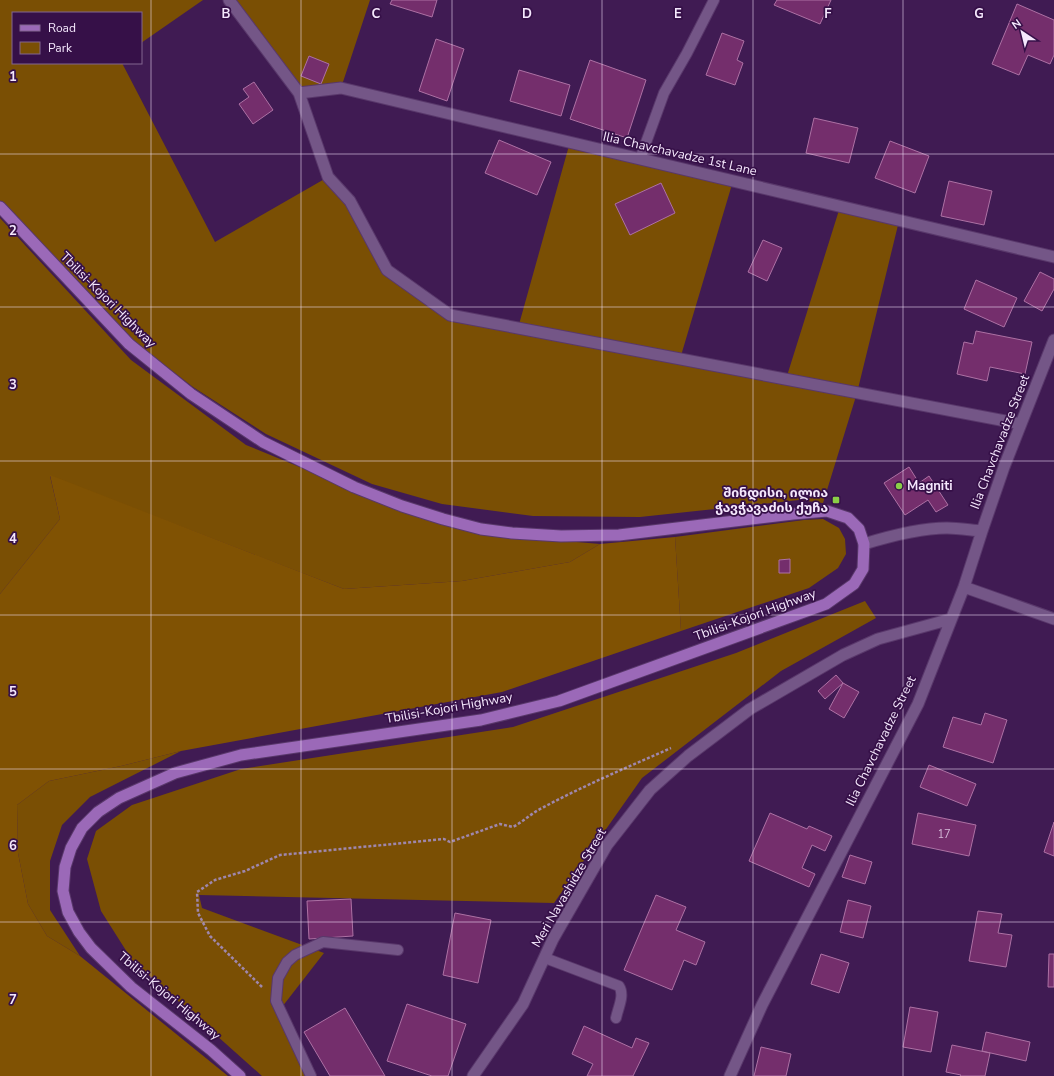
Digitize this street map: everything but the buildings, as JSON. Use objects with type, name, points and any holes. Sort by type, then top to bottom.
[{"type":"main road","name":"Tbilisi-Kojori Highway","points":[[0,207],[129,344],[191,394],[262,442],[354,487],[402,506],[481,529],[512,533],[561,536],[618,536],[827,511],[848,518],[859,529],[864,544],[863,569],[854,584],[826,604],[559,701],[481,720],[241,755],[175,773],[119,798],[98,812],[82,828],[71,848],[65,867],[63,891],[68,912],[79,932],[91,948],[131,987],[211,1050],[240,1076]]},
{"type":"street","points":[[230,0],[299,92],[328,177],[350,201],[387,270],[450,315],[1021,424]]},
{"type":"street","name":"Ilia Chavchavadze 1st Lane","points":[[299,92],[341,88],[1054,257]]},
{"type":"street","name":"Ilia Chavchavadze Street","points":[[730,1076],[762,1005],[918,704],[964,587],[1004,467],[1054,340]]},
{"type":"street","points":[[864,544],[894,535],[939,528],[982,531]]},
{"type":"street","points":[[964,587],[1054,619]]},
{"type":"street","name":"Meri Navashidze Street","points":[[473,1076],[523,1004],[553,939],[607,845],[650,790],[688,756],[750,709],[843,654],[878,639],[951,619]]},
{"type":"lane","points":[[640,159],[664,93],[687,53],[714,0]]},
{"type":"lane","points":[[311,1076],[276,1001],[278,978],[287,962],[295,956],[323,942],[398,950]]},
{"type":"lane","points":[[544,958],[619,986],[622,990],[622,995],[616,1018]]},
{"type":"path","points":[[276,1001],[210,936],[198,913],[197,892],[216,880],[245,870],[280,855],[444,839],[450,842],[500,824],[512,827],[519,824],[542,807],[591,783],[673,747]]},
{"type":"green space","points":[[0,0],[203,0],[142,42],[142,12],[12,12],[12,64],[123,64],[215,242],[328,177],[350,201],[387,270],[450,315],[518,328],[570,142],[733,181],[680,359],[786,379],[840,207],[899,221],[857,393],[823,503],[799,500],[640,517],[533,516],[442,504],[372,484],[266,434],[193,387],[132,340],[0,207]]},
{"type":"green space","points":[[229,0],[370,0],[341,88],[299,93]]},
{"type":"green space","points":[[0,218],[131,360],[246,445],[402,509],[486,534],[600,544],[570,562],[462,581],[344,589],[50,476],[60,519],[0,594]]},
{"type":"green space","points":[[823,519],[839,528],[845,539],[846,554],[838,568],[809,588],[681,631],[675,537],[804,520]]},
{"type":"green space","points":[[865,601],[876,618],[781,671],[642,778],[554,903],[199,895],[202,908],[324,953],[282,1007],[317,1076],[262,1076],[132,960],[101,911],[87,859],[96,831],[132,805],[241,769],[513,727],[736,653]]},
{"type":"green space","points":[[181,751],[90,797],[62,825],[50,861],[50,910],[80,956],[47,936],[28,904],[18,853],[17,805],[49,781],[121,766]]},
{"type":"shaded area","points":[[50,475],[344,589],[462,581],[570,562],[600,544],[675,537],[681,631],[502,692],[181,751],[121,766],[49,781],[17,805],[18,853],[28,904],[47,936],[80,956],[228,1076],[0,1076],[0,594],[60,519]]},
{"type":"place","name":"Magniti","points":[[899,486]]},
{"type":"place","name":"შინდისი, ილია ჭავჭავაძის ქუჩა","points":[[836,500]]}]
